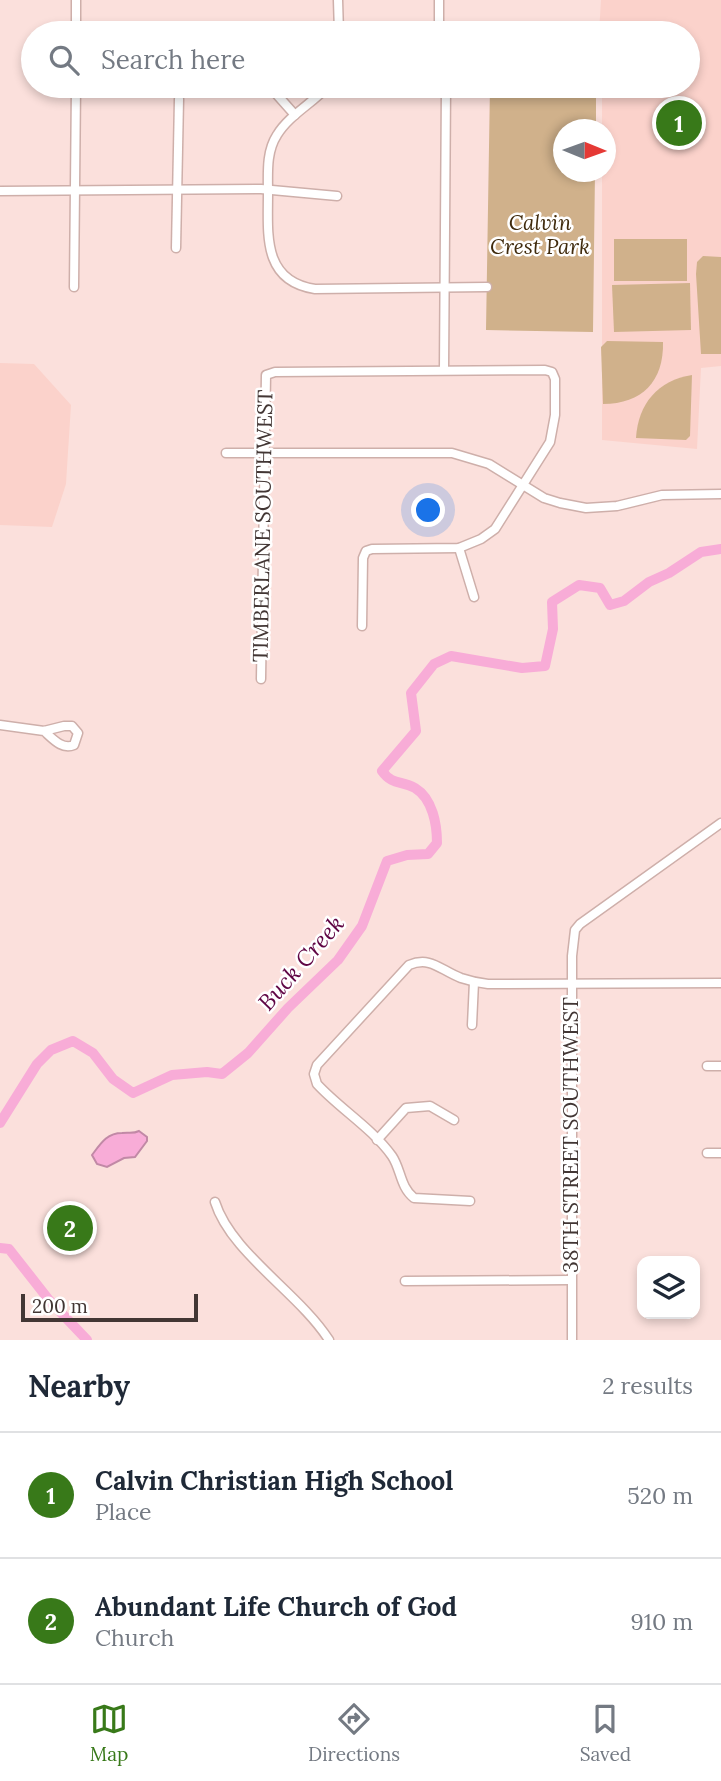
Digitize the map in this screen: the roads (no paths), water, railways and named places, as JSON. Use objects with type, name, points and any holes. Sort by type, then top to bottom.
[{"type":"street","points":[[76,0],[76,21]]},
{"type":"street","points":[[338,0],[339,21]]},
{"type":"street","points":[[439,0],[439,21]]},
{"type":"street","points":[[74,287],[76,98]]},
{"type":"street","points":[[280,98],[295,115]]},
{"type":"street","points":[[314,98],[281,128],[271,145],[268,162],[269,248],[277,266],[286,276],[305,286],[320,289],[487,287]]},
{"type":"street","points":[[362,626],[363,558],[366,551],[459,548],[474,542],[495,529],[546,450],[552,436],[555,403],[552,373],[545,370],[444,370],[446,98]]},
{"type":"street","points":[[176,248],[179,99]]},
{"type":"street","points":[[0,191],[268,189],[313,196],[337,196]]},
{"type":"street","name":"TIMBERLANE SOUTHWEST","points":[[261,679],[263,453],[265,381],[268,374],[444,370]]},
{"type":"street","points":[[226,453],[446,452],[489,464],[523,487],[553,501],[586,508],[617,506],[662,495],[721,494]]},
{"type":"street","points":[[459,548],[474,597]]},
{"type":"street","points":[[0,725],[44,731]]},
{"type":"street","name":"38TH STREET SOUTHWEST","points":[[572,1340],[572,984],[575,930],[721,823]]},
{"type":"street","points":[[470,1201],[414,1198],[404,1186],[393,1157],[317,1084],[314,1074],[317,1065],[408,965],[419,961],[428,962],[474,982],[721,983]]},
{"type":"street","points":[[472,1025],[474,982]]},
{"type":"street","points":[[707,1066],[721,1066]]},
{"type":"street","points":[[377,1140],[406,1108],[430,1106],[454,1120]]},
{"type":"street","points":[[707,1153],[721,1153]]},
{"type":"street","points":[[215,1202],[218,1214],[242,1246],[317,1322],[329,1340]]},
{"type":"street","points":[[405,1281],[570,1280]]},
{"type":"waterway","name":"Buck Creek","points":[[0,1123],[37,1064],[51,1050],[73,1041],[93,1053],[113,1079],[133,1093],[172,1075],[207,1072],[222,1074],[248,1053],[288,1008],[338,960],[362,926],[387,861],[407,855],[428,854],[437,843],[435,821],[426,799],[415,788],[394,781],[382,771],[416,731],[411,693],[434,664],[451,656],[522,668],[545,666],[553,629],[552,602],[579,585],[600,588],[610,605],[624,601],[649,582],[669,573],[701,552],[721,549]]},
{"type":"waterway","name":"Buck Creek","points":[[0,1248],[9,1249],[49,1300],[87,1340]]},
{"type":"place","name":"Calvin Christian High School","points":[[679,123]]},
{"type":"place","name":"Abundant Life Church of God","points":[[70,1228]]},
{"type":"park label","name":"Calvin Crest Park","points":[[540,235]]}]
